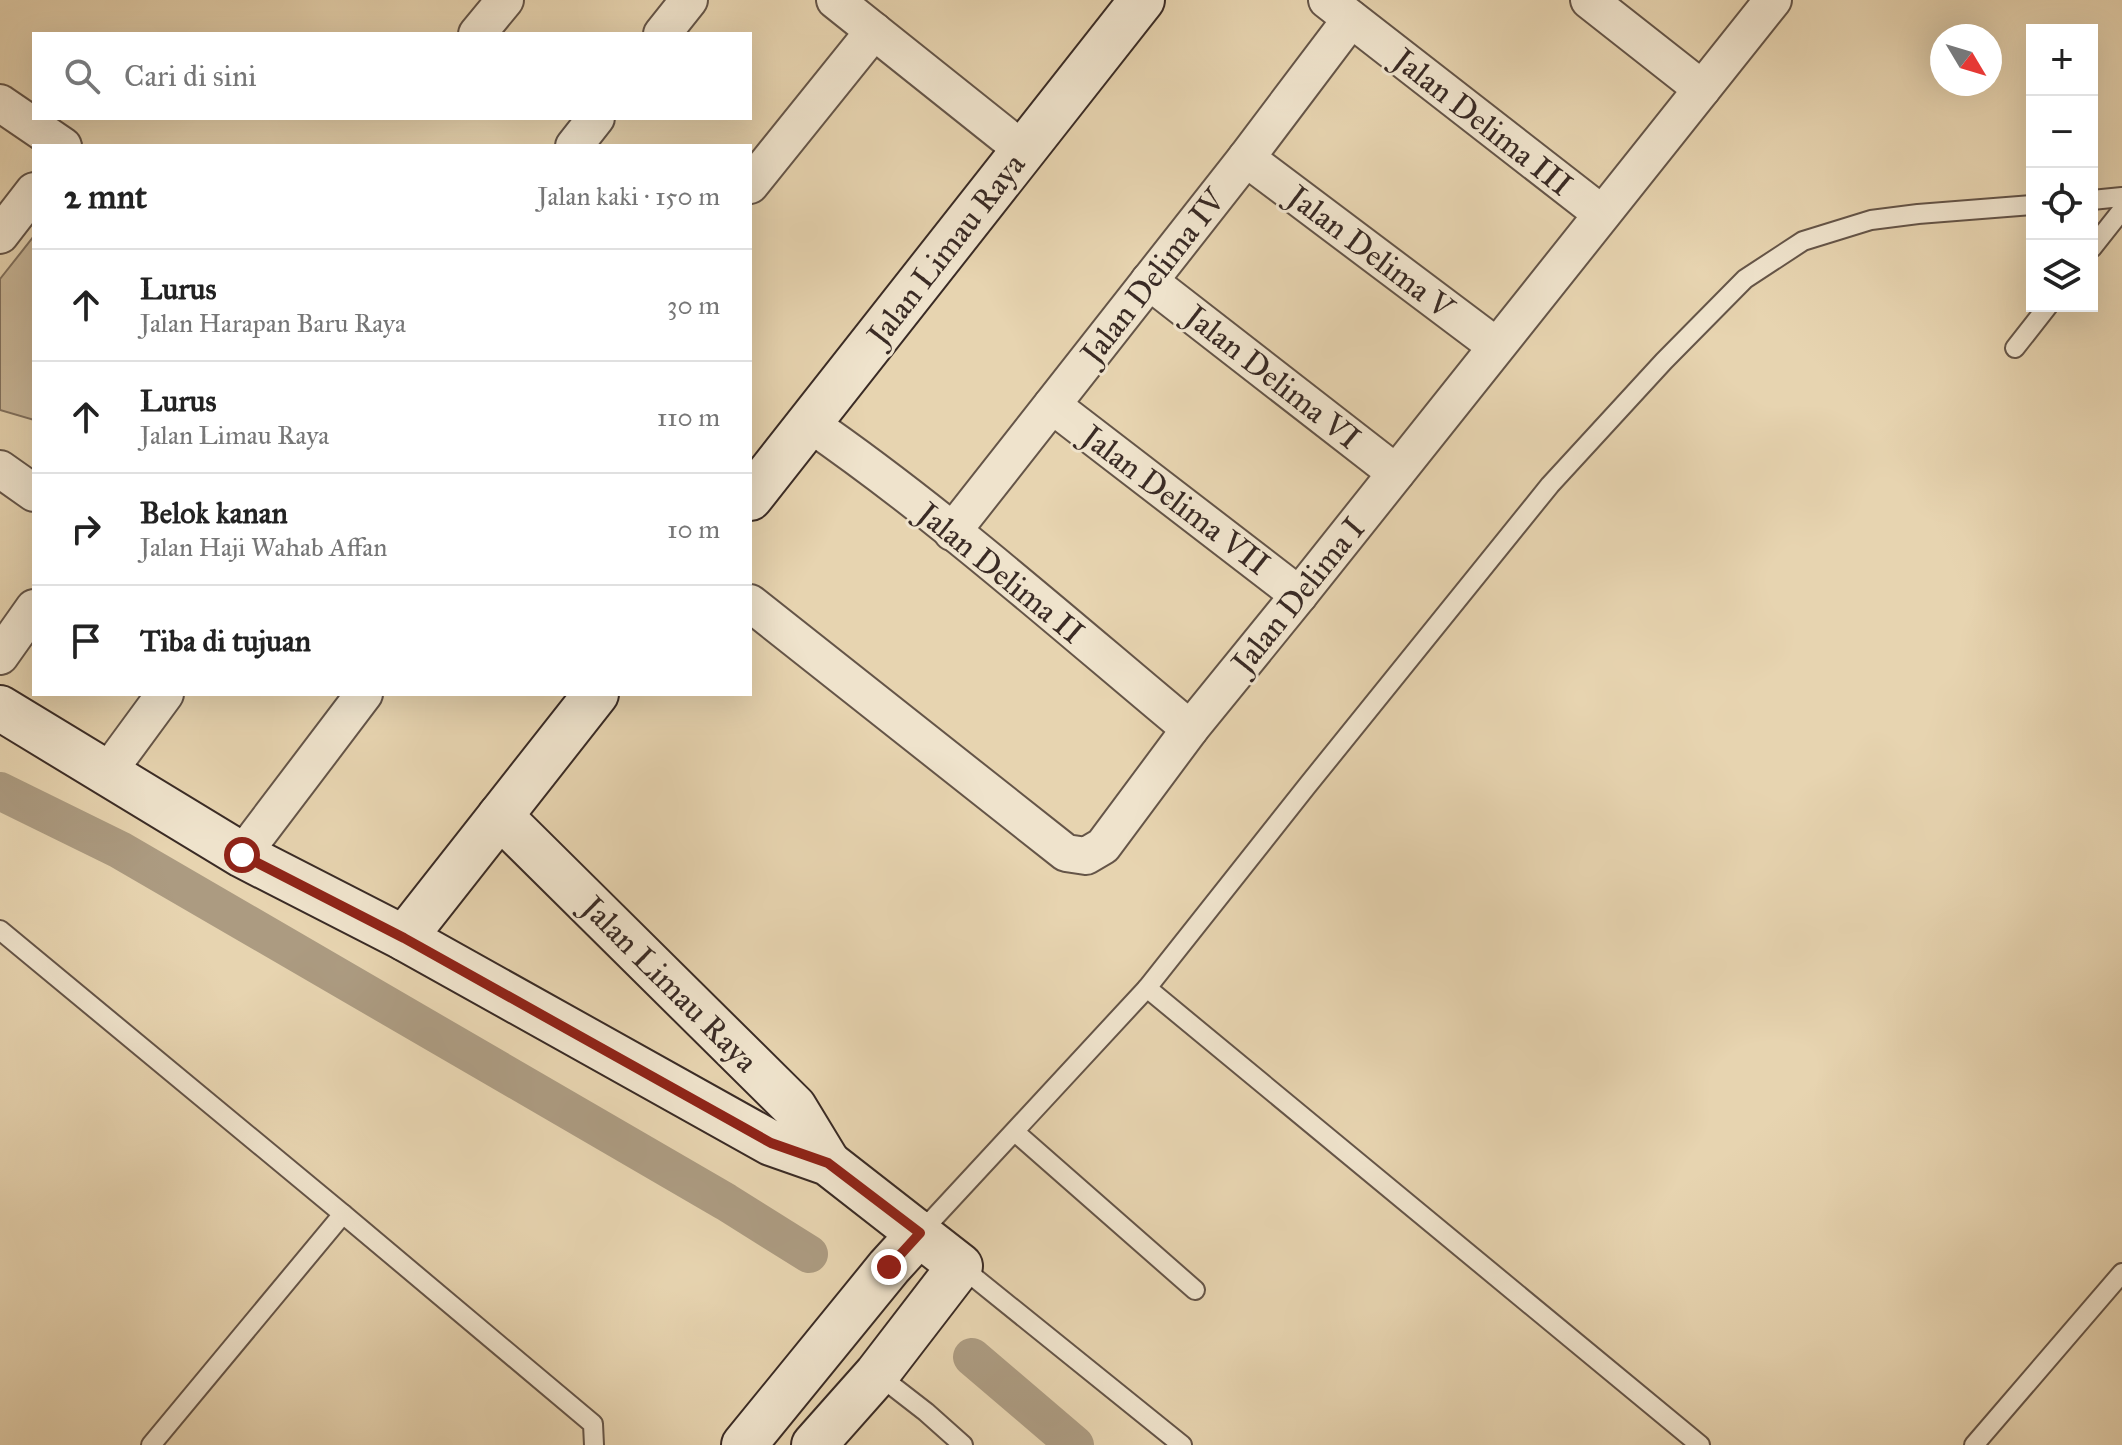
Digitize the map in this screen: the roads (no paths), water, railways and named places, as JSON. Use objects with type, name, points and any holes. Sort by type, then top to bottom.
[{"type":"street","points":[[479,32],[505,0]]},
{"type":"street","points":[[664,32],[689,0]]},
{"type":"street","points":[[835,0],[1023,150]]},
{"type":"street","points":[[1589,0],[1702,89]]},
{"type":"street","name":"Jalan Delima I","points":[[752,605],[1066,853],[1086,856],[1103,846],[1190,729],[1773,0]]},
{"type":"street","name":"Jalan Limau Raya","points":[[752,495],[1023,150],[1131,4]]},
{"type":"street","name":"Jalan Delima IV","points":[[952,532],[1246,158],[1339,9]]},
{"type":"street","name":"Jalan Delima III","points":[[1339,9],[1602,214]]},
{"type":"street","points":[[752,183],[874,31]]},
{"type":"street","points":[[0,103],[60,144]]},
{"type":"street","points":[[576,144],[594,120]]},
{"type":"street","name":"Jalan Delima V","points":[[1246,158],[1496,346]]},
{"type":"street","points":[[0,235],[32,194]]},
{"type":"street","name":"Jalan Delima VI","points":[[1149,281],[1396,473]]},
{"type":"street","name":"Jalan Delima VII","points":[[1052,405],[1299,595]]},
{"type":"street","name":"Jalan Delima II","points":[[809,423],[952,532],[1190,729]]},
{"type":"street","points":[[0,469],[32,492]]},
{"type":"street","points":[[0,656],[32,611]]},
{"type":"street","points":[[107,773],[164,696]]},
{"type":"street","points":[[242,855],[362,696]]},
{"type":"street","points":[[404,938],[594,696]]},
{"type":"street","name":"Jalan Limau Raya","points":[[0,708],[242,855],[404,938],[771,1143],[828,1163],[960,1266]]},
{"type":"street","name":"Jalan Limau Raya","points":[[500,816],[794,1107],[828,1163]]},
{"type":"street","points":[[744,1445],[920,1233]]},
{"type":"street","points":[[814,1445],[880,1369],[960,1266]]},
{"type":"lane","points":[[2098,199],[2122,197]]},
{"type":"lane","points":[[920,1233],[1147,988],[1550,485],[1664,361],[1745,279],[1803,241],[1871,220],[2026,205]]},
{"type":"lane","points":[[2098,240],[2122,210]]},
{"type":"lane","points":[[2015,348],[2043,312]]},
{"type":"lane","points":[[0,930],[593,1424],[594,1445]]},
{"type":"lane","points":[[1147,988],[1700,1445]]},
{"type":"lane","points":[[1015,1132],[1195,1290]]},
{"type":"lane","points":[[151,1445],[343,1214]]},
{"type":"lane","points":[[960,1266],[1182,1445]]},
{"type":"lane","points":[[1974,1445],[2122,1273]]},
{"type":"lane","points":[[880,1369],[963,1445]]},
{"type":"waterway","points":[[0,791],[120,850],[726,1202],[809,1254]]},
{"type":"waterway","points":[[972,1357],[1075,1445]]}]
